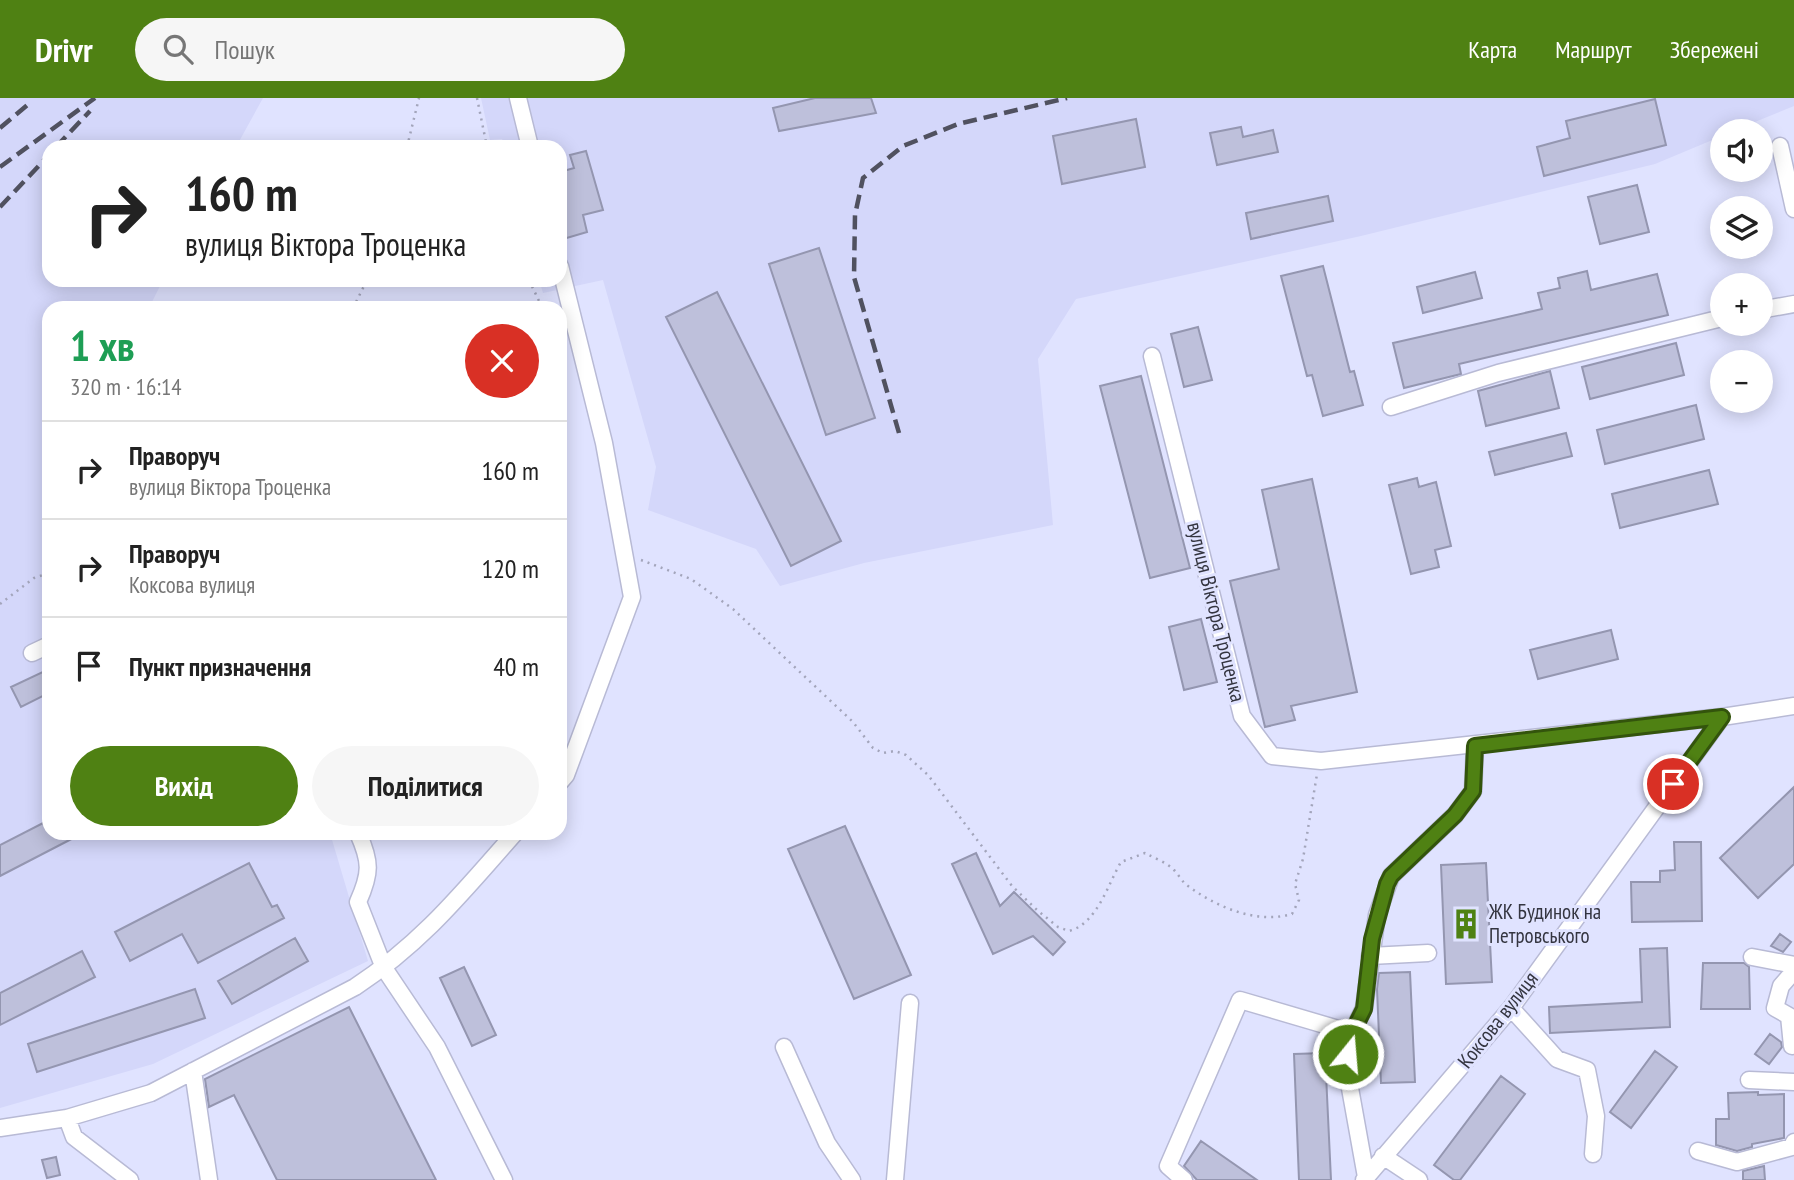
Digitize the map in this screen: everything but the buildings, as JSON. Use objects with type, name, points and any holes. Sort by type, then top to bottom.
[{"type":"street","points":[[518,98],[528,140]]},
{"type":"street","points":[[1780,146],[1794,209]]},
{"type":"street","points":[[565,287],[604,443],[632,597],[567,772]]},
{"type":"street","points":[[1773,308],[1794,304]]},
{"type":"street","points":[[1391,407],[1498,373],[1710,321]]},
{"type":"street","name":"вулиця Віктора Троценка","points":[[1152,356],[1242,716],[1272,756],[1321,761],[1475,746],[1794,706]]},
{"type":"street","points":[[32,653],[42,648]]},
{"type":"street","name":"Коксова вулиця","points":[[1365,1178],[1511,1008],[1722,717]]},
{"type":"street","points":[[1365,1178],[1348,1077],[1352,1033],[1364,1009],[1377,915],[1391,876],[1455,815],[1473,791],[1475,746]]},
{"type":"street","points":[[361,840],[368,854],[368,878],[358,902],[384,968],[437,1047],[504,1180]]},
{"type":"street","points":[[0,1128],[67,1118],[151,1093],[355,987],[384,968],[430,930],[509,840]]},
{"type":"street","points":[[1370,956],[1428,953]]},
{"type":"street","points":[[1752,957],[1794,965]]},
{"type":"street","points":[[1793,1046],[1781,986],[1794,971]]},
{"type":"street","points":[[1184,1180],[1168,1166],[1241,1000],[1352,1033]]},
{"type":"street","points":[[895,1180],[910,1003]]},
{"type":"street","points":[[1511,1008],[1557,1059],[1587,1070],[1596,1116],[1593,1154]]},
{"type":"street","points":[[784,1047],[827,1143],[852,1180]]},
{"type":"street","points":[[193,1071],[209,1180]]},
{"type":"street","points":[[1749,1080],[1794,1082]]},
{"type":"street","points":[[67,1118],[74,1137],[130,1180]]},
{"type":"street","points":[[1698,1152],[1737,1162],[1793,1147],[1794,1142]]},
{"type":"street","points":[[1383,1156],[1419,1180]]},
{"type":"path","points":[[409,140],[419,98]]},
{"type":"path","points":[[477,98],[486,140]]},
{"type":"path","points":[[624,557],[643,560],[691,579],[733,609],[853,722],[873,748],[883,753],[895,751],[906,755],[928,775],[999,864],[1012,886],[1037,910],[1069,931],[1090,917],[1121,862],[1145,853],[1174,869],[1185,884],[1210,901],[1254,916],[1275,919],[1293,914],[1299,900],[1295,884],[1303,859],[1321,761]]},
{"type":"path","points":[[0,604],[34,578],[42,575]]},
{"type":"shaded area","points":[[0,98],[263,98],[240,140],[42,140],[42,287],[160,287],[152,301],[42,301],[42,840],[332,840],[368,961],[153,1064],[0,1108]]},
{"type":"shaded area","points":[[481,98],[1794,98],[1794,106],[1762,119],[1710,119],[1710,141],[1655,164],[1361,236],[1076,299],[1038,359],[1053,525],[864,563],[780,586],[756,549],[648,510],[656,467],[603,280],[543,293],[541,287],[567,287],[567,140],[490,140]]},
{"type":"railway","points":[[0,167],[95,98]]},
{"type":"railway","points":[[899,433],[854,277],[855,215],[863,178],[903,146],[958,124],[1067,98]]},
{"type":"railway","points":[[0,128],[31,102]]},
{"type":"railway","points":[[63,140],[90,111]]},
{"type":"railway","points":[[0,207],[42,162]]},
{"type":"place","name":"ЖК Будинок на Петровського","points":[[1466,924]]},
{"type":"route","points":[[1348,1054],[1352,1033],[1364,1009],[1372,939],[1387,884],[1391,876],[1455,815],[1473,791],[1476,780],[1475,746],[1722,717],[1673,784]]}]
